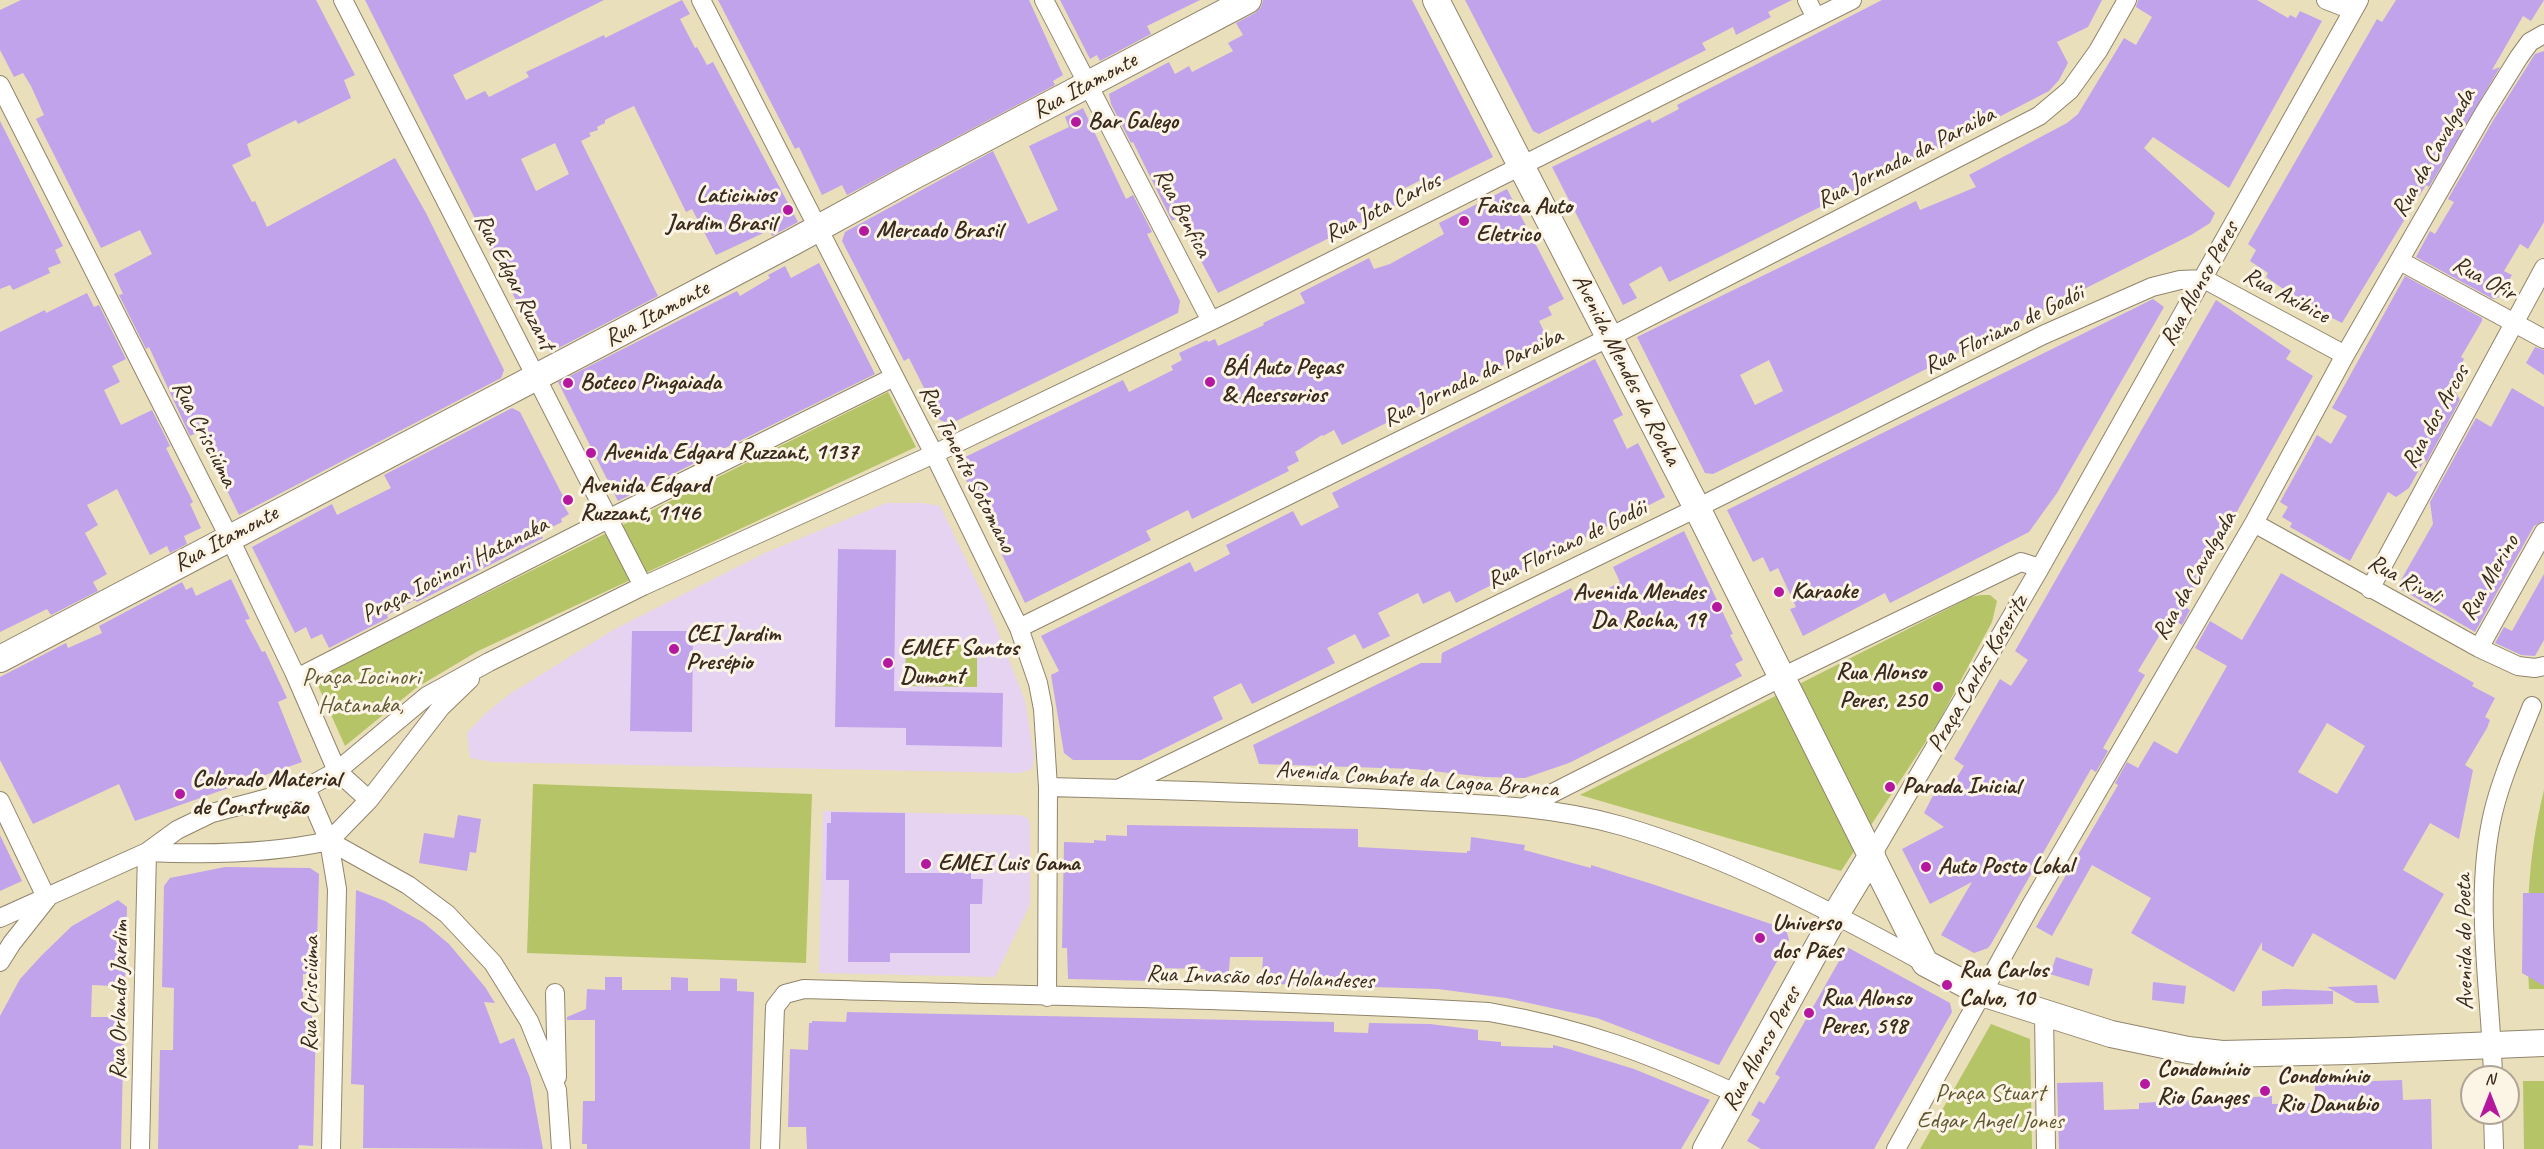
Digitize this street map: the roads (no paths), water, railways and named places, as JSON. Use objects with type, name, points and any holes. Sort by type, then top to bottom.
[{"type":"street","name":"Rua Edgar Ruzant","points":[[343,0],[643,586]]},
{"type":"street","name":"Rua Tenente Sotomano","points":[[701,0],[934,454],[1019,628],[1038,683],[1043,709],[1048,787],[1047,997]]},
{"type":"street","name":"Rua Benfica","points":[[1044,0],[1211,321]]},
{"type":"street","name":"Rua Itamonte","points":[[0,659],[1248,0]]},
{"type":"street","name":"Avenida Mendes da Rocha","points":[[1436,0],[1782,677]]},
{"type":"street","points":[[1807,0],[1816,18]]},
{"type":"street","name":"Rua Jota Carlos","points":[[934,454],[1211,321],[1852,0]]},
{"type":"street","name":"Rua Jornada da Paraiba","points":[[1019,628],[1608,338],[2039,116],[2070,90],[2098,51],[2127,0]]},
{"type":"street","points":[[2326,0],[2356,5]]},
{"type":"street","name":"Rua Alonso Peres","points":[[2040,568],[2356,5]]},
{"type":"street","name":"Rua da Cavalgada","points":[[1896,1149],[1982,993],[2254,523],[2345,355],[2513,66],[2530,42],[2544,34]]},
{"type":"street","name":"Rua Crisciúma","points":[[0,85],[229,537],[297,678],[337,771],[369,800]]},
{"type":"street","name":"Rua Ofir","points":[[2400,261],[2544,339]]},
{"type":"street","name":"Rua dos Arcos","points":[[2370,589],[2544,268]]},
{"type":"street","name":"Rua Axibice","points":[[2204,279],[2345,355]]},
{"type":"street","name":"Rua Floriano de Godói","points":[[1118,789],[1697,508],[2043,335],[2152,287],[2180,280],[2204,279]]},
{"type":"street","name":"Praça Iocinori Hatanaka","points":[[297,678],[608,519],[894,377]]},
{"type":"street","points":[[0,918],[47,899],[147,852],[177,830],[212,813],[306,788],[337,771],[427,696],[489,662],[643,586],[934,454]]},
{"type":"street","name":"Rua Rivoli","points":[[2254,523],[2479,648],[2518,666],[2540,667]]},
{"type":"street","name":"Rua Merino","points":[[2479,648],[2544,532]]},
{"type":"street","name":"Praça Carlos Koseritz","points":[[1525,807],[1782,677],[2021,562],[2040,568],[1872,855]]},
{"type":"street","points":[[147,852],[237,853],[303,847],[329,841],[369,800],[441,707],[489,662]]},
{"type":"street","points":[[1782,677],[1926,963],[1982,993],[2111,1034],[2188,1050],[2222,1054],[2544,1043]]},
{"type":"street","name":"Avenida do Poeta","points":[[2493,1065],[2484,908],[2486,866],[2493,814],[2508,766],[2532,706]]},
{"type":"street","name":"Avenida Combate da Lagoa Branca","points":[[1048,787],[1365,798],[1525,807],[1622,826],[1697,852],[1836,914],[1926,963]]},
{"type":"street","name":"Rua Crisciúma","points":[[306,788],[329,841],[338,889],[331,1149]]},
{"type":"street","points":[[0,801],[47,899]]},
{"type":"street","points":[[329,841],[408,885],[447,914],[492,963],[529,1021],[557,1090]]},
{"type":"street","name":"Rua Orlando Jardim","points":[[140,1149],[147,852]]},
{"type":"street","name":"Rua Alonso Peres","points":[[1706,1149],[1836,914],[1872,855]]},
{"type":"street","points":[[0,962],[47,899]]},
{"type":"street","name":"Rua Invasão dos Holandeses","points":[[770,1149],[775,1007],[786,994],[804,989],[1047,997],[1208,999],[1490,1012],[1535,1020],[1593,1035],[1661,1059],[1737,1094]]},
{"type":"street","points":[[555,993],[561,1149]]},
{"type":"street","points":[[2044,1013],[2046,1149]]},
{"type":"street","points":[[2493,1125],[2494,1149]]},
{"type":"place","name":"Bar Galego","points":[[1076,122]]},
{"type":"place","name":"Laticinios Jardim Brasil","points":[[788,210]]},
{"type":"place","name":"Faisca Auto Eletrico","points":[[1464,221]]},
{"type":"place","name":"Mercado Brasil","points":[[864,231]]},
{"type":"place","name":"BÁ Auto Peças & Acessorios","points":[[1210,382]]},
{"type":"place","name":"Boteco Pingaiada","points":[[568,383]]},
{"type":"place","name":"Avenida Edgard Ruzzant, 1137","points":[[591,453]]},
{"type":"place","name":"Avenida Edgard Ruzzant, 1146","points":[[568,500]]},
{"type":"place","name":"Karaoke","points":[[1779,592]]},
{"type":"place","name":"Avenida Mendes Da Rocha, 19","points":[[1717,607]]},
{"type":"place","name":"CEI Jardim Presépio","points":[[674,649]]},
{"type":"place","name":"EMEF Santos Dumont","points":[[888,663]]},
{"type":"place","name":"Rua Alonso Peres, 250","points":[[1938,687]]},
{"type":"place","name":"Parada Inicial","points":[[1890,787]]},
{"type":"place","name":"Colorado Material de Construção","points":[[180,794]]},
{"type":"place","name":"EMEI Luis Gama","points":[[926,864]]},
{"type":"place","name":"Auto Posto Lokal","points":[[1926,867]]},
{"type":"place","name":"Universo dos Pães","points":[[1760,938]]},
{"type":"place","name":"Rua Carlos Calvo, 10","points":[[1947,985]]},
{"type":"place","name":"Rua Alonso Peres, 598","points":[[1809,1013]]},
{"type":"place","name":"Condomínio Rio Ganges","points":[[2145,1084]]},
{"type":"place","name":"Condomínio Rio Danubio","points":[[2265,1091]]},
{"type":"park label","name":"Praça Iocinori Hatanaka,","points":[[361,692]]},
{"type":"park label","name":"Praça Stuart Edgar Angel Jones","points":[[1990,1108]]}]
